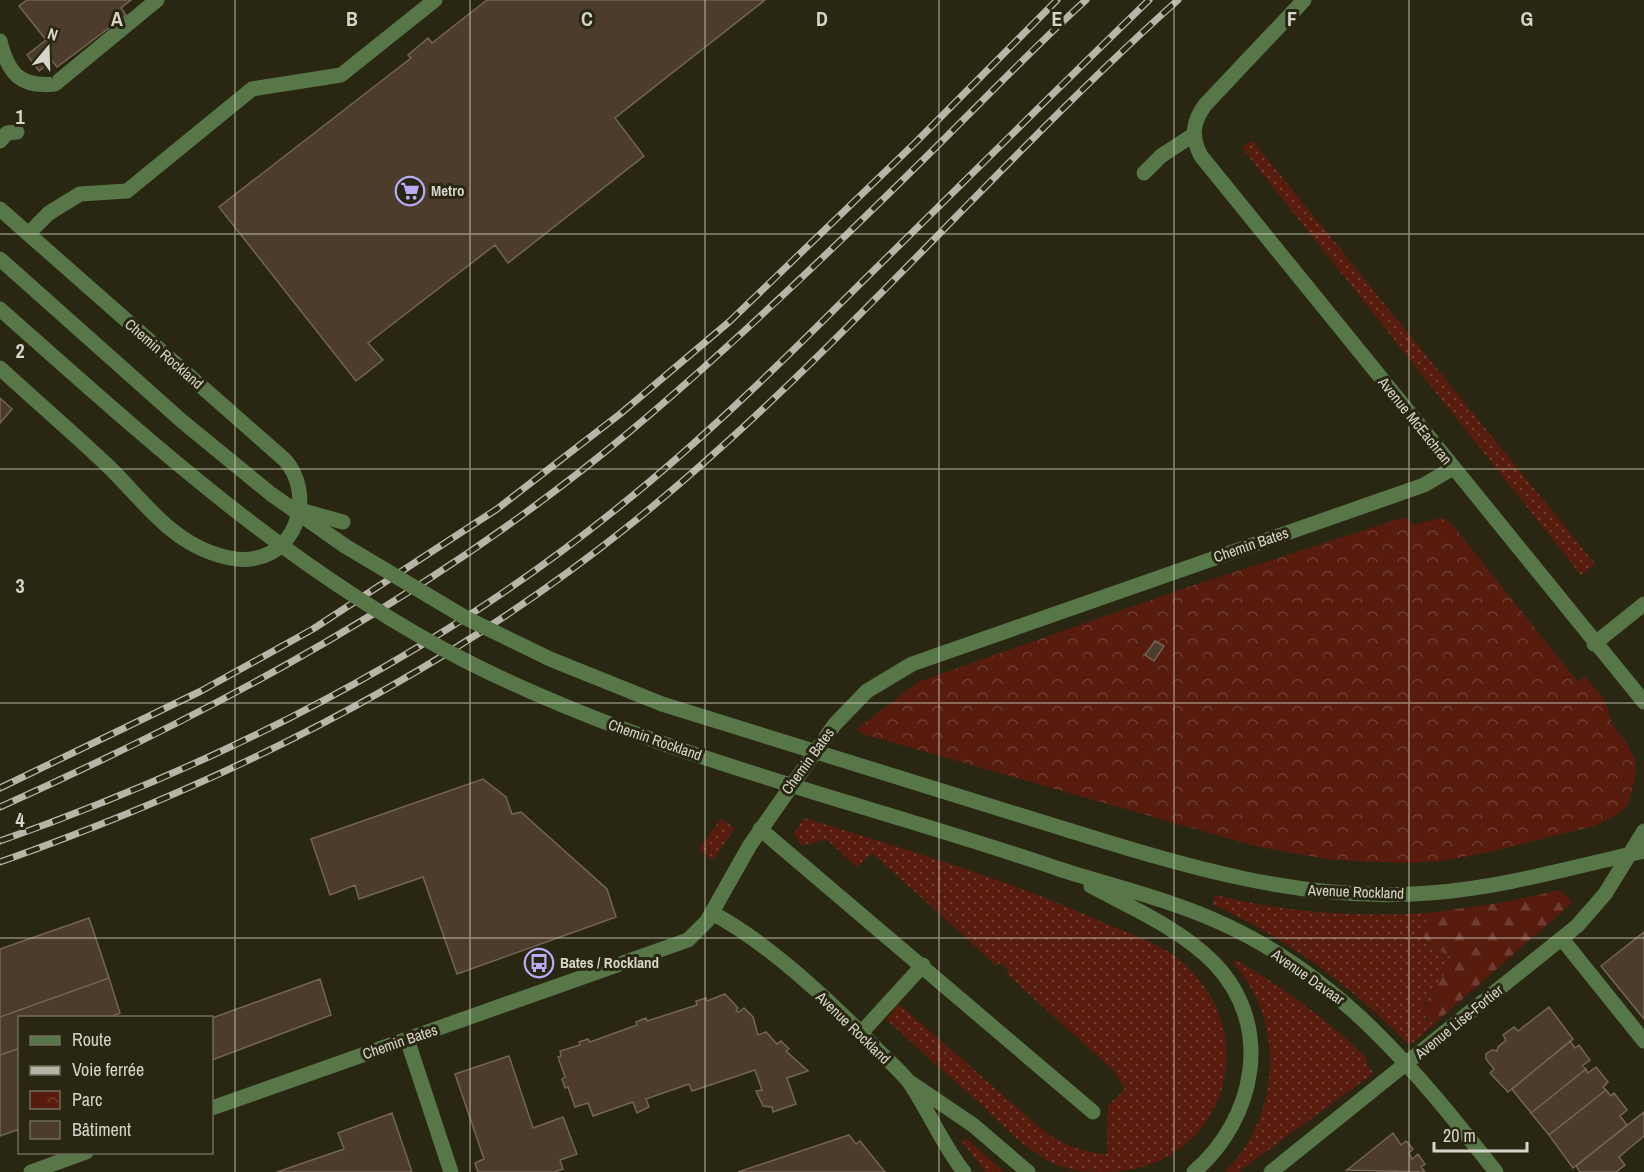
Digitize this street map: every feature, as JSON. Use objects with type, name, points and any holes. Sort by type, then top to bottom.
[{"type":"street","points":[[0,70],[36,85],[55,84],[157,0]]},
{"type":"street","points":[[28,234],[49,213],[80,194],[127,191],[252,89],[341,75],[435,0]]},
{"type":"street","points":[[1144,173],[1161,156],[1193,135],[1198,114],[1204,105],[1304,0]]},
{"type":"street","points":[[0,41],[9,68],[16,77]]},
{"type":"street","points":[[0,141],[8,133],[17,132]]},
{"type":"street","name":"Avenue McEachran","points":[[1193,135],[1208,166],[1594,644],[1644,702]]},
{"type":"street","name":"Chemin Rockland","points":[[0,209],[285,460],[297,482],[300,510]]},
{"type":"street","name":"Avenue Rockland","points":[[0,259],[191,428],[272,494],[345,546],[466,618],[550,659],[662,704],[1071,831],[1248,881],[1311,891],[1369,895],[1430,893],[1478,887],[1637,853]]},
{"type":"street","name":"Chemin Rockland","points":[[0,309],[151,443],[251,525],[355,596],[464,659],[558,703],[630,731],[1059,869]]},
{"type":"street","points":[[0,368],[94,453],[162,523],[194,545],[227,558],[257,558],[275,550],[290,536],[300,510],[343,522]]},
{"type":"street","name":"Chemin Bates","points":[[213,1108],[670,947],[696,934],[712,913],[760,829],[835,724],[857,699],[892,674],[940,652],[1424,486],[1453,468]]},
{"type":"street","points":[[1594,644],[1644,604]]},
{"type":"street","points":[[760,829],[923,964],[1093,1112]]},
{"type":"street","name":"Avenue Lise-Fortier","points":[[1271,1172],[1562,939],[1591,912],[1637,853],[1644,831]]},
{"type":"street","points":[[1059,869],[1131,907],[1187,941],[1223,973],[1239,1000],[1247,1022],[1252,1057],[1247,1092],[1227,1136],[1194,1172]]},
{"type":"street","name":"Avenue Davaar","points":[[1059,869],[1220,922],[1261,944],[1338,996],[1408,1063],[1496,1172]]},
{"type":"street","name":"Avenue Rockland","points":[[712,913],[759,943],[861,1033],[908,1082],[947,1150],[963,1172]]},
{"type":"street","points":[[1562,939],[1644,1041]]},
{"type":"street","points":[[861,1033],[923,964]]},
{"type":"street","points":[[407,1039],[451,1172]]},
{"type":"street","points":[[908,1082],[973,1125],[1028,1172]]},
{"type":"street","points":[[31,1172],[80,1154]]},
{"type":"green space","points":[[1252,140],[1595,564],[1581,575],[1242,148]]},
{"type":"green space","points":[[1405,517],[1413,525],[1441,518],[1451,523],[1578,682],[1585,676],[1604,700],[1613,725],[1628,745],[1635,761],[1636,775],[1628,804],[1616,815],[1594,826],[1494,851],[1442,861],[1406,863],[1333,860],[1259,847],[863,734],[857,729],[918,682],[1191,586]]},
{"type":"green space","points":[[804,818],[959,867],[1035,894],[1146,940],[1180,960],[1207,991],[1222,1025],[1226,1060],[1220,1094],[1204,1125],[1179,1149],[1146,1166],[1105,1172],[1066,1168],[1031,1150],[886,1019],[899,1004],[1038,1126],[1054,1138],[1079,1149],[1107,1154],[1108,1105],[1125,1090],[1114,1071],[1007,974],[1009,971],[1000,963],[997,966],[872,853],[857,867],[826,839],[802,846],[794,834]]},
{"type":"green space","points":[[721,819],[735,828],[713,860],[699,849]]},
{"type":"green space","points":[[1561,890],[1572,903],[1434,1024],[1427,1018],[1425,1011],[1427,1002],[1444,975],[1450,956],[1426,943],[1423,933],[1429,913],[1505,902]]},
{"type":"green space","points":[[1215,895],[1295,910],[1348,914],[1429,913],[1423,933],[1426,943],[1450,956],[1448,970],[1424,1004],[1426,1020],[1434,1024],[1413,1043],[1407,1043],[1363,1002],[1291,947],[1212,904]]},
{"type":"green space","points":[[1235,960],[1287,992],[1335,1029],[1365,1056],[1367,1066],[1374,1073],[1238,1172],[1225,1172],[1243,1150],[1257,1124],[1266,1097],[1270,1069],[1269,1041],[1262,1013],[1250,987],[1233,963]]},
{"type":"green space","points":[[966,1138],[1004,1172],[986,1172],[962,1142]]},
{"type":"building","points":[[27,0],[131,0],[121,8],[126,15],[57,67],[52,61],[39,71],[27,55],[46,40],[19,6]]},
{"type":"building","points":[[487,0],[765,0],[615,118],[644,156],[508,263],[495,245],[368,343],[383,360],[356,381],[219,207],[411,58],[408,55],[428,38],[432,43]]},
{"type":"building","points":[[0,398],[12,409],[0,423]]},
{"type":"building","points":[[1155,641],[1164,646],[1154,661],[1145,655]]},
{"type":"building","points":[[483,779],[506,797],[512,814],[521,812],[607,889],[616,917],[457,974],[423,877],[359,899],[355,885],[330,895],[311,839]]},
{"type":"building","points":[[89,918],[109,978],[0,1017],[0,949]]},
{"type":"building","points":[[1644,932],[1644,1019],[1601,966]]},
{"type":"building","points":[[109,978],[120,1013],[112,1016],[18,1016],[18,1049],[0,1055],[0,1017]]},
{"type":"building","points":[[320,979],[331,1015],[213,1060],[213,1018]]},
{"type":"building","points":[[725,994],[738,1008],[736,1011],[739,1012],[744,1008],[753,1017],[758,1035],[766,1032],[777,1044],[781,1041],[789,1049],[786,1051],[808,1071],[787,1078],[796,1104],[773,1112],[772,1107],[763,1106],[756,1091],[762,1090],[755,1070],[692,1091],[689,1084],[646,1099],[649,1107],[637,1113],[633,1102],[593,1116],[588,1103],[575,1107],[568,1087],[565,1088],[562,1079],[565,1077],[558,1057],[561,1056],[560,1051],[580,1045],[579,1042],[588,1039],[590,1042],[637,1025],[636,1022],[646,1018],[647,1021],[697,1005],[696,1001],[706,998],[707,1001]]},
{"type":"building","points":[[1549,1007],[1573,1039],[1508,1092],[1490,1073],[1494,1069],[1486,1059],[1486,1054],[1492,1050],[1497,1051],[1506,1040],[1503,1035],[1514,1027],[1518,1031]]},
{"type":"building","points":[[1570,1041],[1575,1048],[1579,1045],[1590,1060],[1582,1066],[1586,1069],[1531,1113],[1512,1089]]},
{"type":"building","points":[[18,1049],[18,1130],[0,1136],[0,1055]]},
{"type":"building","points":[[509,1056],[533,1128],[563,1117],[577,1154],[560,1160],[563,1169],[554,1172],[478,1172],[475,1163],[484,1159],[455,1074]]},
{"type":"building","points":[[1596,1067],[1608,1082],[1603,1087],[1606,1090],[1549,1135],[1531,1113],[1586,1069],[1588,1073]]},
{"type":"building","points":[[1606,1090],[1611,1096],[1614,1093],[1627,1110],[1620,1116],[1627,1125],[1573,1168],[1549,1135]]},
{"type":"building","points":[[1644,1112],[1644,1136],[1619,1157],[1625,1165],[1616,1172],[1580,1172],[1576,1166]]},
{"type":"building","points":[[392,1113],[412,1172],[277,1172],[344,1149],[338,1133]]},
{"type":"building","points":[[1393,1133],[1401,1145],[1406,1141],[1413,1149],[1409,1153],[1412,1159],[1418,1154],[1425,1164],[1421,1167],[1425,1172],[1347,1170]]},
{"type":"building","points":[[849,1135],[856,1144],[860,1141],[885,1172],[738,1172]]},
{"type":"railway","points":[[0,788],[201,691],[313,629],[497,509],[620,414],[729,322],[915,143],[1057,0]]},
{"type":"railway","points":[[0,807],[165,729],[327,641],[406,594],[556,490],[628,433],[779,299],[1086,0]]},
{"type":"railway","points":[[0,841],[164,777],[243,741],[322,701],[398,659],[473,613],[545,563],[648,483],[743,398],[1149,0]]},
{"type":"railway","points":[[0,862],[166,797],[247,761],[327,721],[481,632],[555,582],[626,528],[699,467],[769,403],[1040,132],[1178,0]]},
{"type":"place","name":"Metro","points":[[410,191]]},
{"type":"place","name":"Bates / Rockland","points":[[539,963]]}]
